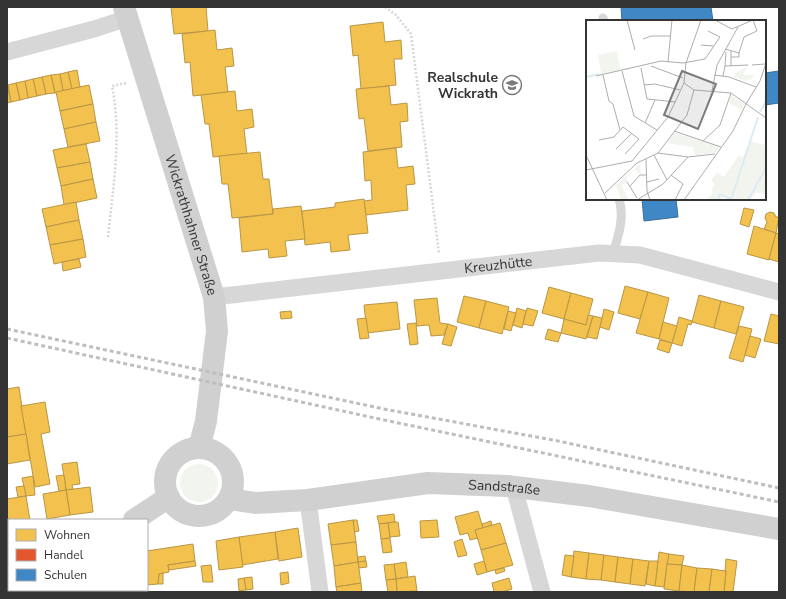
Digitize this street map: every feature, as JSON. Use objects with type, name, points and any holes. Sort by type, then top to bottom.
[{"type":"main road","name":"Wickrathhahner Straße","points":[[126,12],[214,298],[217,331],[206,421],[199,448]]},
{"type":"main road","points":[[199,448],[216,452],[229,465],[233,482],[229,499],[221,508],[210,514],[198,516],[186,514],[176,507],[168,497],[165,484],[167,470],[174,458],[186,450],[199,448]]},
{"type":"main road","name":"Sandstraße","points":[[229,499],[255,503],[308,500],[428,483],[514,487],[589,496],[779,529]]},
{"type":"main road","points":[[135,519],[168,497]]},
{"type":"street","points":[[7,52],[94,29],[126,12]]},
{"type":"street","name":"Kreuzhütte","points":[[214,298],[599,253],[640,256],[779,292]]},
{"type":"street","points":[[514,487],[544,592]]},
{"type":"street","points":[[308,500],[320,592]]},
{"type":"lane","points":[[613,254],[620,229],[622,208],[619,200]]},
{"type":"path","points":[[385,7],[396,15],[411,34],[441,271]]},
{"type":"path","points":[[108,237],[117,150],[115,100],[112,86],[146,77]]},
{"type":"shaded area","points":[[195,464],[203,464],[213,469],[217,476],[217,490],[213,497],[203,502],[195,502],[185,497],[183,494],[180,487],[180,479],[185,469],[188,467]]},
{"type":"building: Wohnen","points":[[171,7],[206,7],[208,31],[174,34]]},
{"type":"building: Wohnen","points":[[383,22],[385,42],[401,40],[402,59],[394,59],[396,85],[361,89],[358,55],[353,56],[350,26]]},
{"type":"building: Wohnen","points":[[215,30],[217,50],[232,48],[234,66],[225,67],[228,92],[193,96],[190,62],[185,63],[182,34]]},
{"type":"building: Wohnen","points":[[77,70],[80,87],[72,89],[68,72]]},
{"type":"building: Wohnen","points":[[68,72],[72,89],[63,91],[60,74]]},
{"type":"building: Wohnen","points":[[60,74],[63,91],[55,93],[51,75]]},
{"type":"building: Wohnen","points":[[51,75],[55,93],[46,94],[42,77]]},
{"type":"building: Wohnen","points":[[42,77],[46,94],[37,96],[33,79]]},
{"type":"building: Wohnen","points":[[33,79],[37,96],[28,98],[25,81]]},
{"type":"building: Wohnen","points":[[25,81],[28,98],[20,100],[16,83]]},
{"type":"building: Wohnen","points":[[16,83],[20,100],[11,102],[8,85]]},
{"type":"building: Wohnen","points":[[7,85],[11,102],[7,103]]},
{"type":"building: Wohnen","points":[[89,85],[93,104],[60,111],[56,92]]},
{"type":"building: Wohnen","points":[[389,86],[391,105],[407,103],[408,121],[400,122],[402,147],[368,151],[364,118],[359,119],[356,89]]},
{"type":"building: Wohnen","points":[[235,91],[237,111],[252,109],[254,127],[244,129],[247,154],[213,157],[209,124],[205,124],[201,95]]},
{"type":"building: Wohnen","points":[[93,104],[96,122],[64,129],[60,111]]},
{"type":"building: Wohnen","points":[[96,122],[100,141],[68,147],[64,129]]},
{"type":"building: Wohnen","points":[[86,144],[90,162],[57,168],[53,150]]},
{"type":"building: Wohnen","points":[[396,148],[398,168],[413,166],[415,184],[406,185],[408,210],[366,215],[364,201],[372,200],[371,180],[365,181],[363,152]]},
{"type":"building: Wohnen","points":[[260,152],[263,179],[269,179],[273,214],[232,218],[228,184],[222,184],[219,156]]},
{"type":"building: Wohnen","points":[[90,162],[93,179],[61,186],[57,168]]},
{"type":"building: Wohnen","points":[[93,179],[97,198],[64,205],[61,186]]},
{"type":"building: Wohnen","points":[[364,199],[368,233],[348,235],[350,250],[331,252],[330,242],[305,245],[302,211],[335,207],[335,203]]},
{"type":"building: Wohnen","points":[[76,202],[79,220],[46,227],[42,209]]},
{"type":"building: Wohnen","points":[[301,206],[305,239],[285,241],[287,256],[269,258],[268,249],[242,252],[239,218],[273,214],[273,209]]},
{"type":"building: Wohnen","points":[[744,208],[754,210],[749,227],[740,224]]},
{"type":"building: Wohnen","points":[[770,212],[774,213],[776,217],[779,217],[776,233],[764,229],[767,222],[765,218],[766,214]]},
{"type":"building: Wohnen","points":[[79,220],[83,239],[50,245],[46,227]]},
{"type":"building: Wohnen","points":[[754,226],[776,233],[769,260],[747,254]]},
{"type":"building: Wohnen","points":[[776,233],[779,234],[779,262],[769,259]]},
{"type":"building: Wohnen","points":[[83,239],[86,257],[54,264],[50,245]]},
{"type":"building: Wohnen","points":[[79,259],[81,267],[63,271],[62,262]]},
{"type":"building: Wohnen","points":[[625,286],[648,292],[640,319],[618,313]]},
{"type":"building: Wohnen","points":[[549,287],[571,293],[564,319],[542,313]]},
{"type":"building: Wohnen","points":[[648,292],[669,298],[659,339],[636,333]]},
{"type":"building: Wohnen","points":[[571,293],[593,299],[586,325],[564,319]]},
{"type":"building: Wohnen","points":[[699,295],[721,301],[714,328],[692,322]]},
{"type":"building: Wohnen","points":[[464,296],[486,301],[479,328],[457,322]]},
{"type":"building: Wohnen","points":[[437,298],[440,323],[448,324],[444,335],[431,336],[429,325],[417,326],[414,300]]},
{"type":"building: Wohnen","points":[[486,301],[509,307],[502,334],[479,328]]},
{"type":"building: Wohnen","points":[[721,301],[744,307],[736,334],[714,328]]},
{"type":"building: Wohnen","points":[[397,302],[400,329],[367,333],[364,305]]},
{"type":"building: Wohnen","points":[[517,308],[526,311],[522,328],[513,325]]},
{"type":"building: Wohnen","points":[[527,308],[538,311],[533,326],[523,324]]},
{"type":"building: Wohnen","points":[[604,309],[614,312],[609,330],[600,327]]},
{"type":"building: Wohnen","points":[[291,311],[292,318],[281,319],[280,312]]},
{"type":"building: Wohnen","points":[[508,311],[516,313],[511,331],[504,329]]},
{"type":"building: Wohnen","points":[[771,314],[779,316],[779,344],[764,341]]},
{"type":"building: Wohnen","points":[[588,315],[593,316],[586,339],[561,333],[564,319],[586,325]]},
{"type":"building: Wohnen","points":[[593,316],[602,318],[597,339],[587,337]]},
{"type":"building: Wohnen","points":[[679,317],[692,321],[691,325],[688,324],[682,346],[672,343]]},
{"type":"building: Wohnen","points":[[366,318],[369,338],[360,339],[357,319]]},
{"type":"building: Wohnen","points":[[663,322],[677,326],[672,343],[659,339]]},
{"type":"building: Wohnen","points":[[416,323],[418,344],[410,345],[407,324]]},
{"type":"building: Wohnen","points":[[448,324],[457,327],[451,346],[442,344]]},
{"type":"building: Wohnen","points":[[739,326],[752,329],[743,362],[729,358]]},
{"type":"building: Wohnen","points":[[548,329],[561,333],[558,342],[545,339]]},
{"type":"building: Wohnen","points":[[750,336],[761,339],[755,358],[745,355]]},
{"type":"building: Wohnen","points":[[660,340],[672,343],[669,353],[657,349]]},
{"type":"building: Wohnen","points":[[19,387],[26,434],[7,437],[7,389]]},
{"type":"building: Wohnen","points":[[45,402],[50,432],[41,434],[50,484],[35,487],[21,406]]},
{"type":"building: Wohnen","points":[[26,434],[30,460],[7,464],[7,437]]},
{"type":"building: Wohnen","points":[[77,462],[80,484],[72,485],[73,489],[66,490],[62,464]]},
{"type":"building: Wohnen","points":[[64,475],[66,490],[59,491],[56,476]]},
{"type":"building: Wohnen","points":[[33,476],[35,495],[26,496],[22,478]]},
{"type":"building: Wohnen","points":[[24,486],[26,496],[18,497],[16,487]]},
{"type":"building: Wohnen","points":[[90,487],[93,512],[70,515],[66,490]]},
{"type":"building: Wohnen","points":[[66,490],[70,515],[47,519],[43,494]]},
{"type":"building: Wohnen","points":[[26,496],[30,519],[8,519],[7,526],[7,499]]},
{"type":"building: Wohnen","points":[[478,511],[483,528],[475,530],[478,538],[470,540],[468,533],[460,535],[455,517]]},
{"type":"building: Wohnen","points":[[394,514],[395,522],[379,524],[377,516]]},
{"type":"building: Wohnen","points":[[353,520],[357,520],[359,531],[354,532]]},
{"type":"building: Wohnen","points":[[353,520],[356,542],[331,545],[328,524]]},
{"type":"building: Wohnen","points":[[437,520],[439,537],[421,538],[420,521]]},
{"type":"building: Wohnen","points":[[491,521],[492,525],[483,528],[482,524]]},
{"type":"building: Wohnen","points":[[398,522],[400,536],[390,537],[388,523]]},
{"type":"building: Wohnen","points":[[388,523],[390,538],[381,539],[379,524]]},
{"type":"building: Wohnen","points":[[500,523],[506,543],[481,550],[475,530]]},
{"type":"building: Wohnen","points":[[298,528],[302,557],[279,561],[275,532]]},
{"type":"building: Wohnen","points":[[275,532],[278,559],[242,565],[239,537]]},
{"type":"building: Wohnen","points":[[239,537],[243,567],[219,570],[216,541]]},
{"type":"building: Wohnen","points":[[390,538],[392,552],[383,553],[381,539]]},
{"type":"building: Wohnen","points":[[462,539],[467,555],[458,557],[454,542]]},
{"type":"building: Wohnen","points":[[356,542],[358,562],[334,566],[331,545]]},
{"type":"building: Wohnen","points":[[506,543],[513,565],[487,572],[481,550]]},
{"type":"building: Wohnen","points":[[193,544],[195,561],[168,565],[169,572],[159,574],[158,584],[148,585],[148,551]]},
{"type":"building: Wohnen","points":[[574,551],[589,553],[586,579],[571,577]]},
{"type":"building: Wohnen","points":[[659,552],[669,554],[664,587],[655,586]]},
{"type":"building: Wohnen","points":[[589,553],[604,555],[601,580],[586,579]]},
{"type":"building: Wohnen","points":[[669,554],[684,556],[682,565],[667,564]]},
{"type":"building: Wohnen","points":[[565,555],[574,556],[571,577],[562,575]]},
{"type":"building: Wohnen","points":[[604,555],[618,557],[615,582],[601,580]]},
{"type":"building: Wohnen","points":[[365,556],[366,561],[358,562],[358,557]]},
{"type":"building: Wohnen","points":[[618,557],[633,559],[630,584],[615,582]]},
{"type":"building: Wohnen","points":[[633,559],[649,561],[645,586],[630,584]]},
{"type":"building: Wohnen","points":[[726,559],[737,561],[733,592],[724,592]]},
{"type":"building: Wohnen","points":[[195,561],[196,566],[169,570],[168,565]]},
{"type":"building: Wohnen","points":[[366,561],[367,567],[359,568],[358,562]]},
{"type":"building: Wohnen","points":[[484,561],[487,572],[477,575],[474,564]]},
{"type":"building: Wohnen","points":[[649,561],[658,561],[655,586],[646,584]]},
{"type":"building: Wohnen","points":[[358,562],[361,583],[336,587],[334,566]]},
{"type":"building: Wohnen","points":[[406,562],[408,577],[396,579],[394,564]]},
{"type":"building: Wohnen","points":[[394,564],[396,579],[386,580],[384,565]]},
{"type":"building: Wohnen","points":[[667,564],[682,565],[679,591],[664,589]]},
{"type":"building: Wohnen","points":[[211,565],[213,582],[203,582],[201,566]]},
{"type":"building: Wohnen","points":[[682,565],[697,568],[694,592],[679,591]]},
{"type":"building: Wohnen","points":[[504,568],[505,571],[496,574],[495,570]]},
{"type":"building: Wohnen","points":[[697,568],[712,569],[709,592],[694,592]]},
{"type":"building: Wohnen","points":[[712,569],[726,571],[724,592],[709,592]]},
{"type":"building: Wohnen","points":[[288,572],[289,583],[281,585],[280,573]]},
{"type":"building: Wohnen","points":[[163,573],[163,584],[158,584],[159,574]]},
{"type":"building: Wohnen","points":[[415,576],[417,591],[397,592],[396,579]]},
{"type":"building: Wohnen","points":[[252,577],[253,589],[246,590],[244,578]]},
{"type":"building: Wohnen","points":[[244,578],[246,590],[239,591],[238,579]]},
{"type":"building: Wohnen","points":[[509,578],[512,589],[502,592],[494,592],[492,583]]},
{"type":"building: Wohnen","points":[[396,579],[397,592],[388,592],[386,580]]},
{"type":"building: Wohnen","points":[[361,583],[362,592],[337,592],[336,587]]},
{"type":"building: Wohnen","points":[[45,591],[78,591],[78,592]]},
{"type":"building: Handel","points":[[7,582],[8,591],[45,592],[7,592]]},
{"type":"building: Schulen","points":[[621,7],[711,7],[713,20],[622,20]]},
{"type":"building: Schulen","points":[[779,71],[779,103],[766,105],[766,73]]},
{"type":"building: Schulen","points":[[642,200],[676,200],[678,217],[644,221]]},
{"type":"railway","points":[[7,329],[384,409],[558,441],[779,488]]},
{"type":"railway","points":[[7,338],[384,420],[779,502]]},
{"type":"place","name":"Realschule Wickrath","points":[[512,85]]}]
